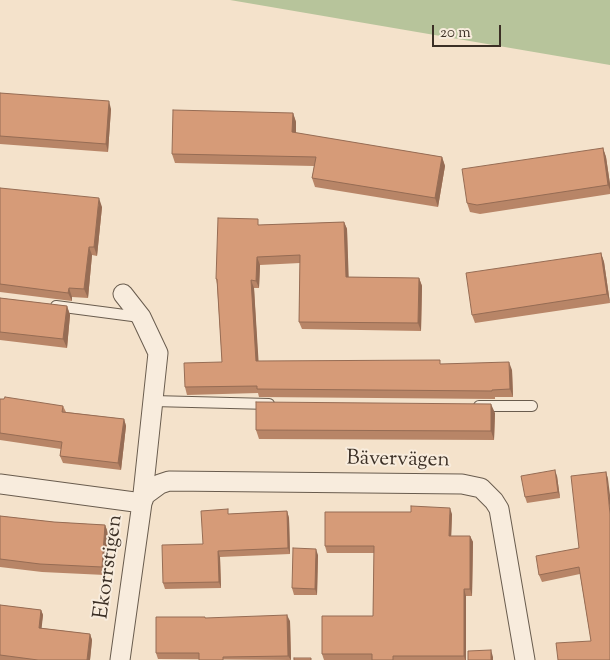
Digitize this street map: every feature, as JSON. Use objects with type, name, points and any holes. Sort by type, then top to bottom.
[{"type":"street","points":[[124,294],[141,317],[158,353],[142,503]]},
{"type":"street","name":"Bävervägen","points":[[142,503],[145,495],[152,489],[168,481],[462,484],[481,488],[499,509],[525,660]]},
{"type":"street","name":"Ekorrstigen","points":[[0,484],[142,503],[120,660]]},
{"type":"lane","points":[[47,305],[141,317]]},
{"type":"lane","points":[[153,401],[282,404]]},
{"type":"lane","points":[[466,406],[532,406]]},
{"type":"green space","points":[[230,0],[610,0],[610,65]]},
{"type":"building","points":[[0,93],[109,101],[106,144],[0,136]]},
{"type":"building","points":[[173,110],[293,113],[292,132],[442,157],[435,198],[312,178],[316,157],[172,154]]},
{"type":"building","points":[[603,148],[608,185],[477,205],[467,203],[462,169]]},
{"type":"building","points":[[0,188],[99,198],[94,247],[89,247],[84,289],[69,288],[68,293],[0,284]]},
{"type":"building","points":[[218,218],[258,219],[258,225],[344,222],[346,277],[419,278],[418,323],[299,322],[300,255],[257,257],[256,281],[251,280],[256,361],[440,360],[440,364],[509,362],[510,389],[492,391],[257,389],[257,386],[185,387],[184,363],[222,362],[216,279]]},
{"type":"building","points":[[601,253],[607,294],[472,315],[466,273]]},
{"type":"building","points":[[0,298],[67,306],[63,339],[0,332]]},
{"type":"building","points":[[5,397],[63,406],[62,412],[124,419],[118,463],[60,456],[62,442],[0,433],[0,399]]},
{"type":"building","points":[[256,402],[491,404],[491,431],[256,430]]},
{"type":"building","points":[[555,470],[558,492],[525,497],[521,476]]},
{"type":"building","points":[[606,472],[610,514],[610,660],[558,660],[556,643],[591,641],[579,567],[539,575],[536,556],[579,548],[571,476]]},
{"type":"building","points":[[411,506],[450,508],[449,536],[470,536],[470,589],[464,589],[464,656],[393,656],[393,660],[372,660],[372,654],[322,654],[322,616],[373,616],[374,546],[325,546],[325,512],[411,512]]},
{"type":"building","points":[[228,509],[228,514],[287,511],[288,548],[218,551],[219,582],[163,583],[162,545],[203,544],[201,511]]},
{"type":"building","points":[[0,516],[105,525],[102,567],[40,564],[0,559]]},
{"type":"building","points":[[293,548],[316,549],[315,589],[292,588]]},
{"type":"building","points":[[0,605],[41,610],[39,628],[90,634],[87,660],[38,660],[0,655]]},
{"type":"building","points":[[287,615],[288,656],[223,657],[223,660],[199,660],[199,653],[156,653],[156,617],[205,618]]},
{"type":"building","points":[[491,650],[491,660],[468,660],[468,651]]},
{"type":"building","points":[[294,658],[311,658],[311,660],[294,660]]}]
